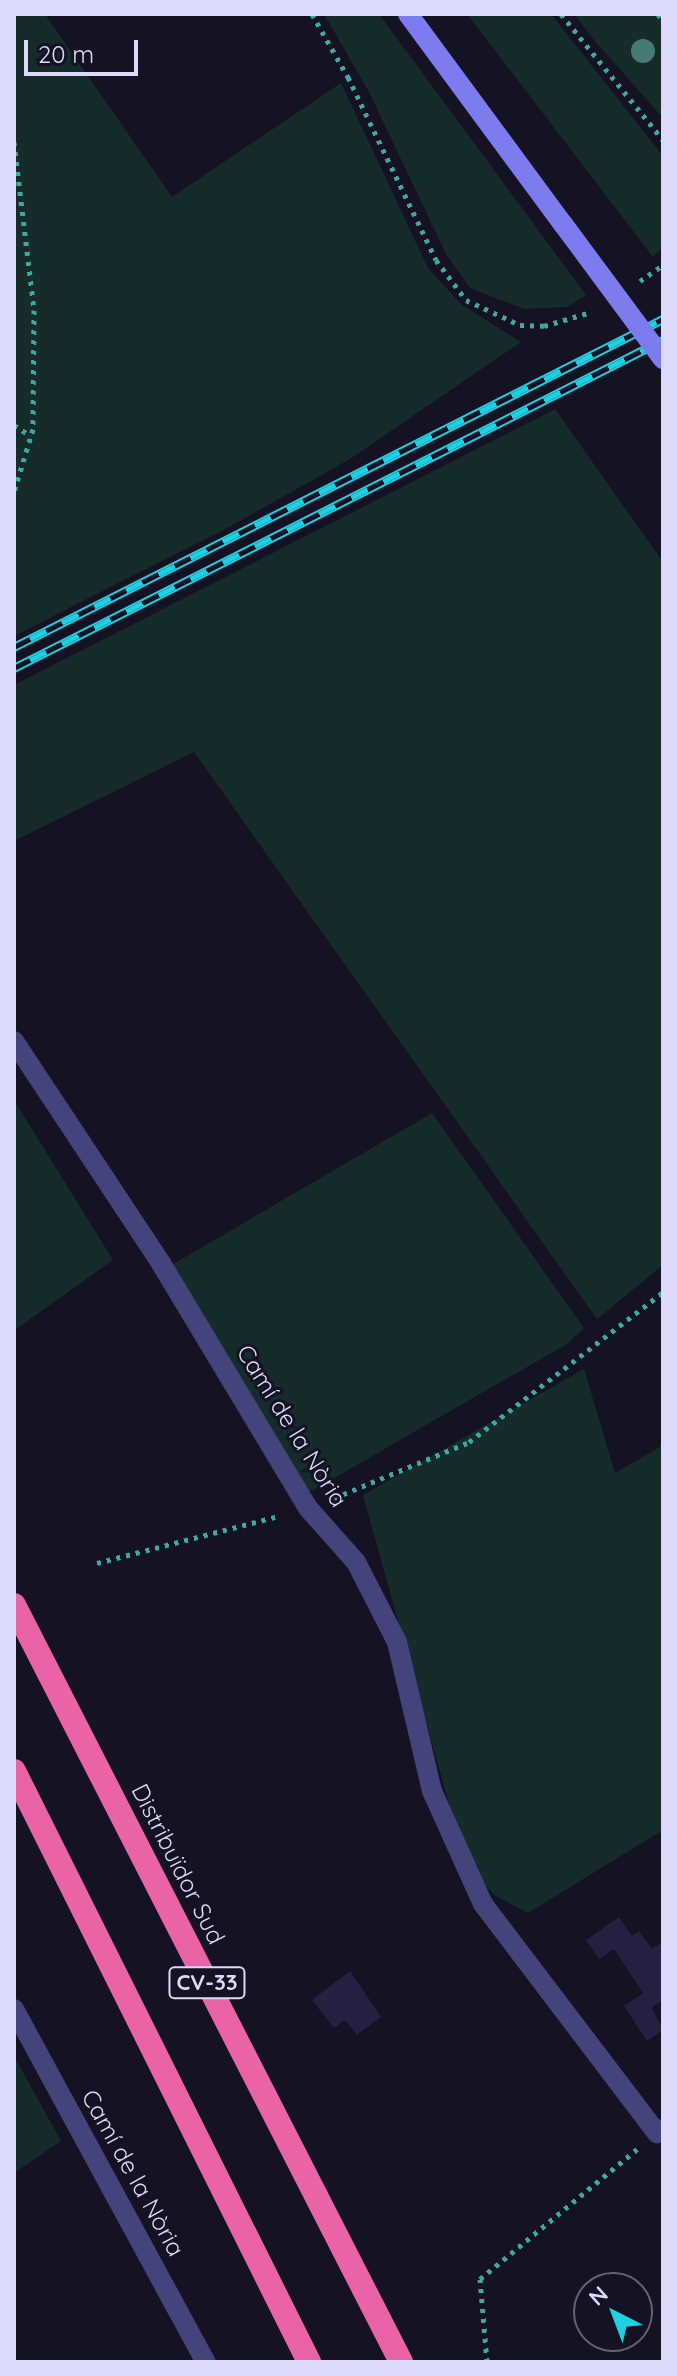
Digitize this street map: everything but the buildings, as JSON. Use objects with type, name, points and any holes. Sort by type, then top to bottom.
[{"type":"highway","name":"Distribuïdor Sud","points":[[14,1605],[401,2362]]},
{"type":"highway","name":"CV-33","points":[[14,1771],[309,2362]]},
{"type":"street","points":[[408,14],[663,359]]},
{"type":"street","name":"Camí de la Nòria","points":[[14,1041],[162,1265],[308,1508],[356,1562],[397,1642],[432,1791],[483,1904],[660,2131]]},
{"type":"street","name":"Camí de la Nòria","points":[[14,2009],[206,2362]]},
{"type":"path","points":[[312,14],[348,77],[436,260],[466,300],[520,325],[544,326],[602,307]]},
{"type":"path","points":[[561,14],[663,140]]},
{"type":"path","points":[[658,14],[663,21]]},
{"type":"path","points":[[14,142],[34,310],[31,436],[14,492]]},
{"type":"path","points":[[637,283],[663,265]]},
{"type":"path","points":[[14,425],[31,436]]},
{"type":"path","points":[[97,1563],[308,1508],[469,1442],[663,1292]]},
{"type":"path","points":[[487,2362],[480,2279],[660,2131]]},
{"type":"green space","points":[[14,14],[45,14],[172,197],[341,83],[428,268],[462,305],[521,342],[350,459],[231,526],[14,636]]},
{"type":"green space","points":[[324,14],[379,14],[586,295],[567,307],[524,309],[470,288],[446,254],[369,92]]},
{"type":"green space","points":[[467,14],[551,14],[663,156],[663,247],[653,257]]},
{"type":"green space","points":[[574,14],[663,14],[663,118],[593,39]]},
{"type":"green space","points":[[555,409],[663,562],[663,1265],[597,1319],[194,752],[14,841],[14,685]]},
{"type":"green space","points":[[14,1100],[113,1260],[15,1330],[14,1328]]},
{"type":"green space","points":[[432,1113],[584,1328],[567,1344],[310,1492],[168,1267]]},
{"type":"green space","points":[[584,1369],[615,1473],[663,1445],[663,1830],[528,1913],[494,1895],[481,1880],[454,1822],[363,1495]]},
{"type":"green space","points":[[14,2056],[61,2141],[14,2173]]},
{"type":"railway","points":[[14,647],[663,319]]},
{"type":"railway","points":[[14,668],[663,340]]}]
